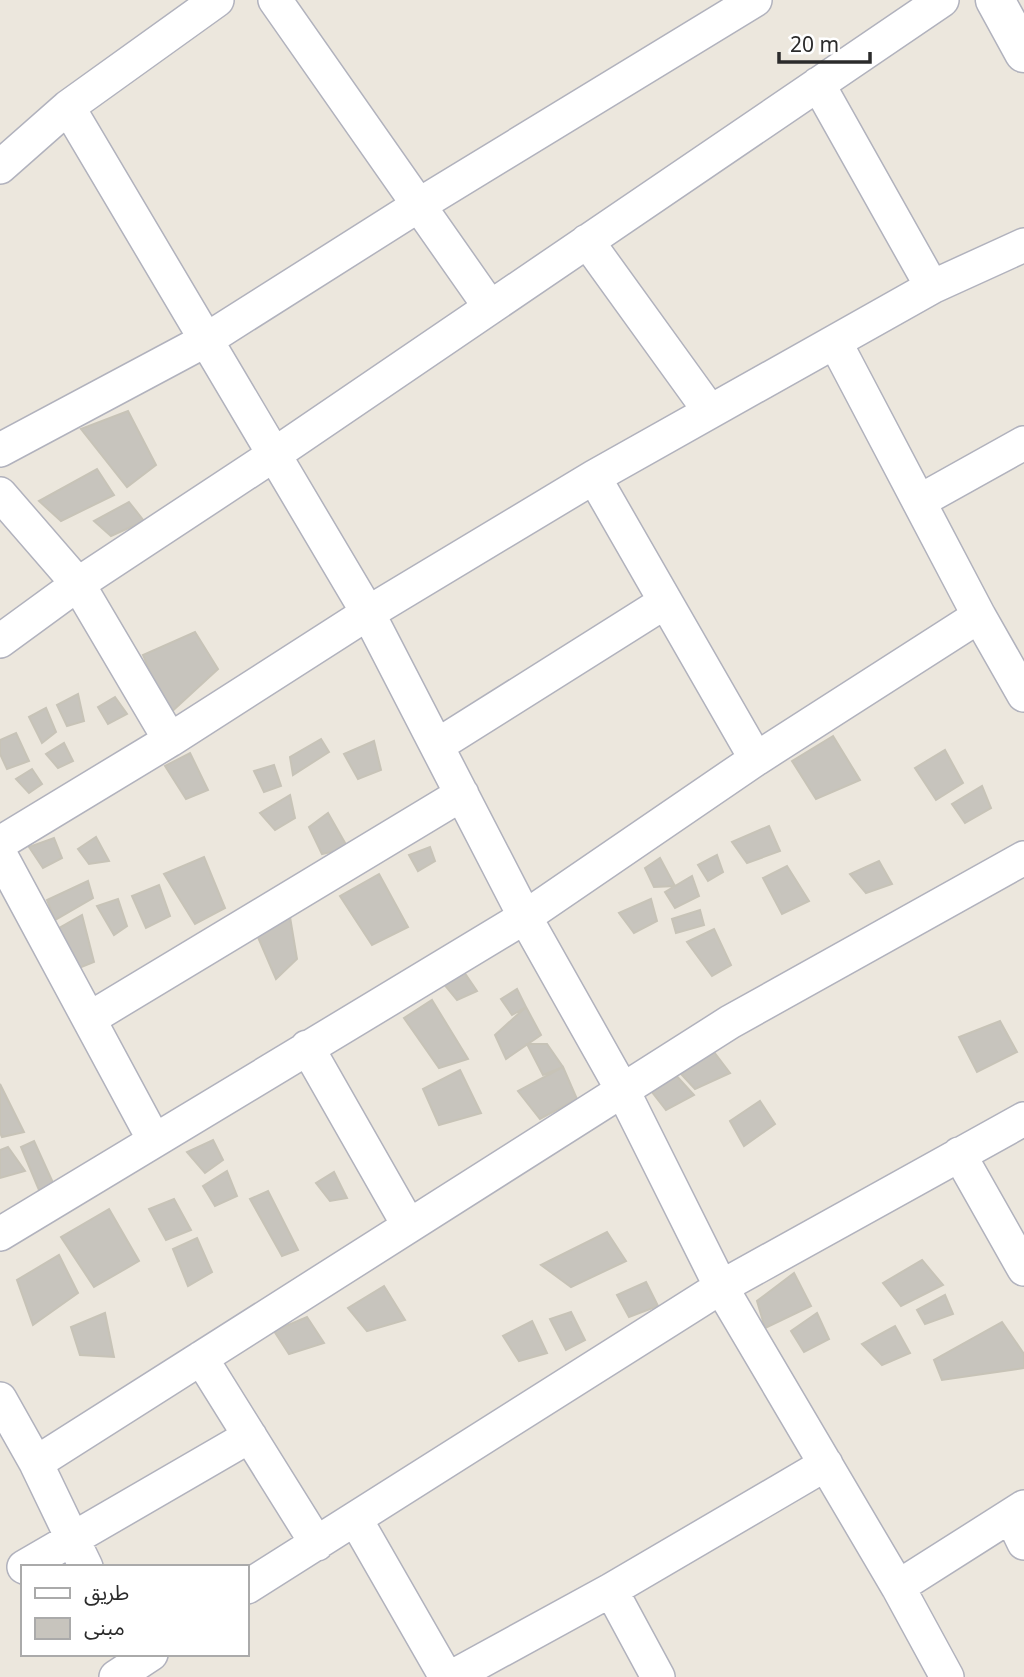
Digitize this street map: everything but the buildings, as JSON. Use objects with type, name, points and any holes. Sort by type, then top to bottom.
[{"type":"street","points":[[0,167],[68,107],[216,0]]},
{"type":"street","points":[[275,0],[490,307]]},
{"type":"street","points":[[0,450],[206,340],[419,205],[755,0]]},
{"type":"street","points":[[0,641],[78,584],[275,454],[943,0]]},
{"type":"street","points":[[995,0],[1024,53]]},
{"type":"street","points":[[818,84],[932,287]]},
{"type":"street","points":[[68,107],[368,613],[525,917],[623,1091],[722,1287],[898,1587],[947,1677]]},
{"type":"street","points":[[587,241],[709,410]]},
{"type":"street","points":[[0,843],[170,740],[368,613],[594,477],[932,287],[1024,245]]},
{"type":"street","points":[[835,342],[979,616],[1024,695]]},
{"type":"street","points":[[920,501],[1024,443]]},
{"type":"street","points":[[594,477],[756,760]]},
{"type":"street","points":[[0,494],[78,584],[170,740]]},
{"type":"street","points":[[438,745],[666,602]]},
{"type":"street","points":[[0,1234],[525,917],[756,760],[979,616]]},
{"type":"street","points":[[89,1018],[462,794]]},
{"type":"street","points":[[0,854],[154,1140]]},
{"type":"street","points":[[36,1463],[730,1022],[1024,858]]},
{"type":"street","points":[[307,1047],[409,1226]]},
{"type":"street","points":[[248,1586],[722,1287],[1024,1119]]},
{"type":"street","points":[[959,1154],[1024,1269]]},
{"type":"street","points":[[201,1359],[317,1544]]},
{"type":"street","points":[[0,1399],[36,1463],[80,1554]]},
{"type":"street","points":[[32,1565],[80,1554],[250,1436]]},
{"type":"street","points":[[452,1677],[611,1590],[826,1464]]},
{"type":"street","points":[[356,1520],[446,1677]]},
{"type":"street","points":[[898,1587],[1020,1522]]},
{"type":"street","points":[[0,1580],[21,1568]]},
{"type":"street","points":[[611,1590],[657,1677]]}]
